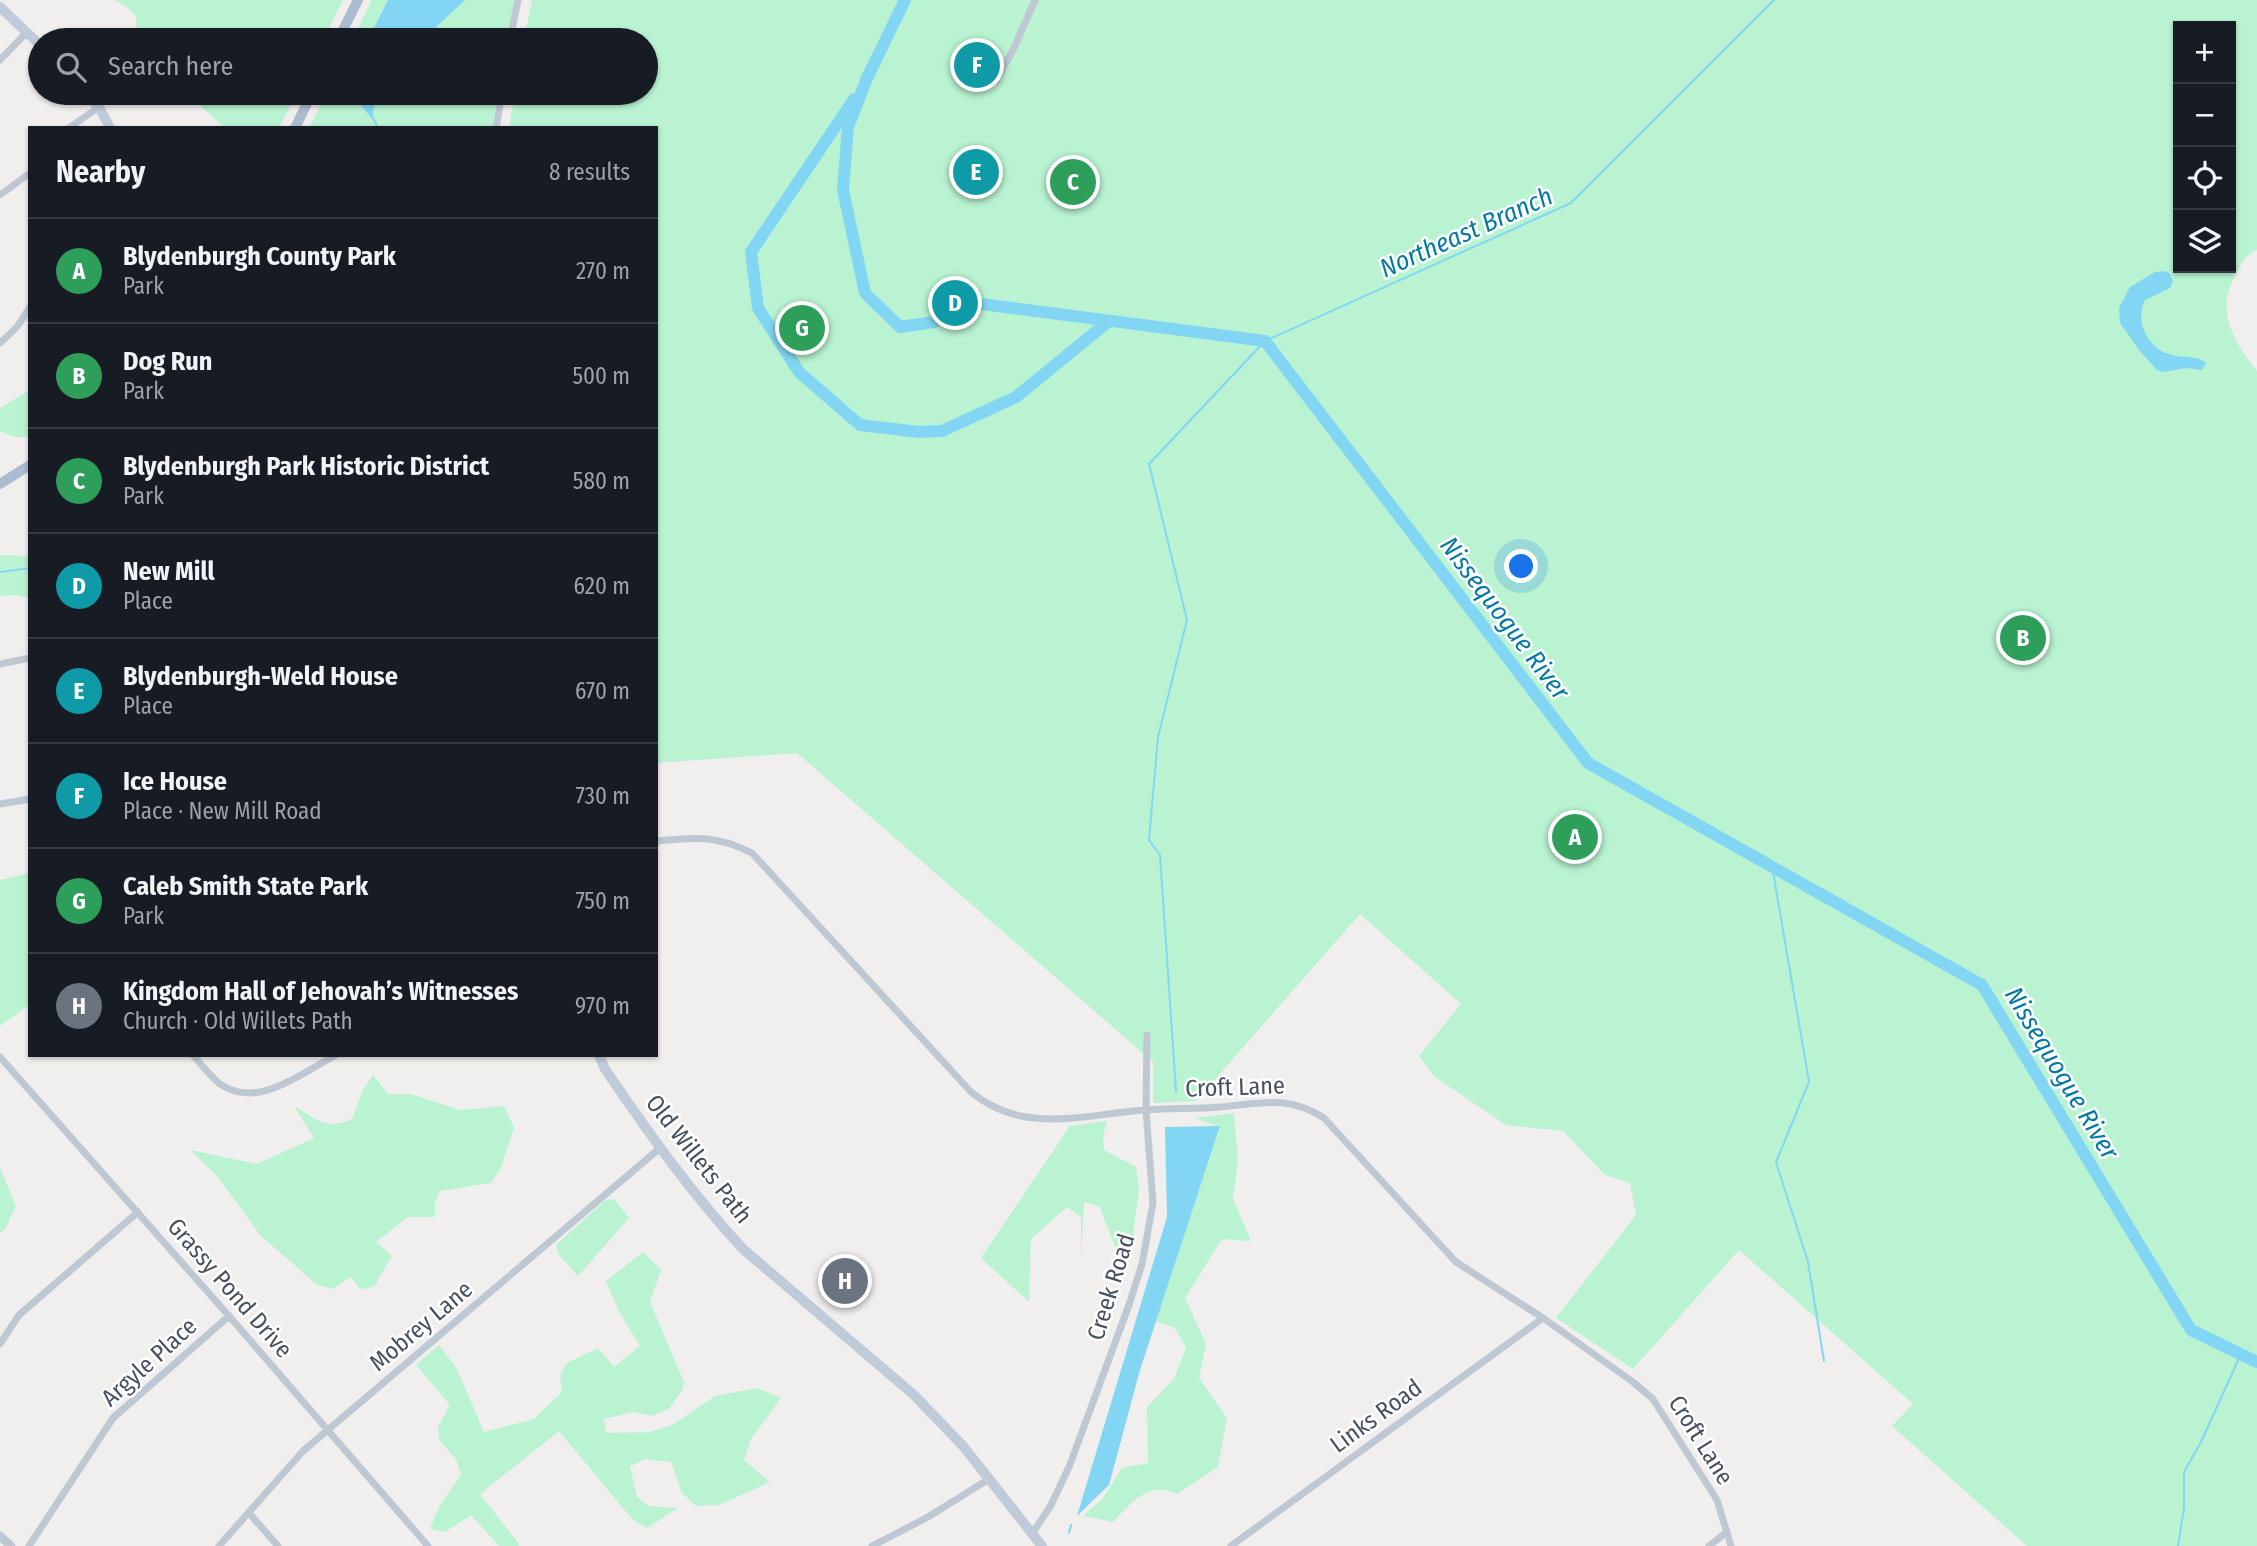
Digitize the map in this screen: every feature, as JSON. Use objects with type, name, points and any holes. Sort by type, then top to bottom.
[{"type":"main road","points":[[344,28],[358,0]]},
{"type":"main road","points":[[0,7],[27,32]]},
{"type":"main road","points":[[296,126],[306,105]]},
{"type":"main road","points":[[99,107],[109,126]]},
{"type":"main road","points":[[0,484],[28,466]]},
{"type":"main road","name":"Old Willets Path","points":[[600,1057],[605,1069],[691,1191],[743,1249],[914,1395],[963,1446],[1042,1546]]},
{"type":"street","points":[[512,28],[517,0]]},
{"type":"street","points":[[996,81],[1035,0]]},
{"type":"street","points":[[0,60],[27,32]]},
{"type":"street","points":[[496,126],[500,105]]},
{"type":"street","points":[[72,126],[99,107]]},
{"type":"street","points":[[0,195],[28,174]]},
{"type":"street","points":[[0,343],[17,327],[28,310]]},
{"type":"street","points":[[0,664],[28,658]]},
{"type":"street","points":[[0,804],[28,799]]},
{"type":"street","name":"Croft Lane","points":[[658,841],[704,837],[727,842],[752,853],[957,1077],[979,1099],[995,1108],[1028,1119],[1046,1119],[1279,1102],[1308,1107],[1324,1118],[1456,1262],[1543,1318],[1653,1399],[1717,1500],[1731,1546]]},
{"type":"street","name":"Creek Road","points":[[1032,1534],[1051,1505],[1069,1467],[1142,1264],[1153,1203],[1146,1110],[1147,1035]]},
{"type":"street","name":"Grassy Pond Drive","points":[[0,1057],[428,1546]]},
{"type":"street","points":[[195,1057],[219,1083],[233,1091],[247,1094],[262,1093],[275,1088],[332,1057]]},
{"type":"street","name":"Mobrey Lane","points":[[219,1546],[303,1451],[660,1148]]},
{"type":"street","points":[[0,1344],[19,1315],[138,1212]]},
{"type":"street","name":"Argyle Place","points":[[29,1546],[113,1418],[229,1316]]},
{"type":"street","name":"Links Road","points":[[1231,1546],[1543,1318]]},
{"type":"street","points":[[872,1546],[929,1517],[989,1479]]},
{"type":"street","points":[[249,1513],[278,1546]]},
{"type":"street","points":[[1709,1546],[1727,1532]]},
{"type":"street","points":[[0,1536],[11,1546]]},
{"type":"green space","points":[[114,0],[343,0],[329,28],[136,28],[134,15]]},
{"type":"green space","points":[[372,0],[515,0],[510,28],[358,28]]},
{"type":"green space","points":[[532,0],[2257,0],[2257,250],[2242,263],[2236,274],[2227,301],[2227,313],[2234,337],[2257,371],[2257,1546],[2027,1546],[1892,1426],[1913,1404],[1739,1250],[1633,1369],[1556,1318],[1636,1215],[1630,1183],[1605,1175],[1563,1131],[1506,1125],[1435,1077],[1419,1056],[1461,1004],[1360,914],[1196,1101],[1153,1103],[1153,1062],[797,753],[658,763],[658,126],[509,126],[513,105],[658,105],[658,28],[526,28]]},
{"type":"green space","points":[[199,105],[291,105],[280,126],[223,126]]},
{"type":"green space","points":[[321,105],[496,105],[493,126],[310,126]]},
{"type":"green space","points":[[28,391],[28,437],[15,437],[0,431],[0,408]]},
{"type":"green space","points":[[0,555],[28,556],[28,598],[0,596]]},
{"type":"green space","points":[[28,873],[28,1005],[0,1026],[0,880]]},
{"type":"green space","points":[[373,1075],[388,1094],[411,1094],[460,1110],[504,1106],[514,1128],[500,1170],[491,1183],[440,1191],[435,1201],[435,1217],[408,1217],[376,1242],[392,1256],[374,1287],[360,1289],[351,1277],[332,1289],[316,1284],[260,1235],[218,1177],[190,1150],[257,1164],[314,1138],[294,1106],[328,1124],[352,1119],[363,1090]]},
{"type":"green space","points":[[1234,1113],[1238,1162],[1233,1199],[1251,1241],[1222,1239],[1185,1298],[1206,1344],[1199,1378],[1227,1418],[1218,1467],[1177,1494],[1157,1490],[1141,1496],[1113,1522],[1083,1516],[1103,1498],[1122,1468],[1148,1463],[1147,1407],[1174,1379],[1186,1348],[1175,1328],[1155,1321],[1220,1127],[1194,1118]]},
{"type":"green space","points":[[1107,1121],[1103,1136],[1104,1150],[1136,1167],[1139,1190],[1131,1250],[1118,1254],[1099,1206],[1084,1202],[1081,1260],[1081,1217],[1067,1207],[1031,1239],[1029,1302],[981,1258],[1070,1126]]},
{"type":"green space","points":[[0,1168],[16,1206],[5,1229],[0,1233]]},
{"type":"green space","points":[[614,1199],[629,1218],[578,1276],[559,1255],[556,1245],[606,1200]]},
{"type":"green space","points":[[643,1252],[661,1270],[650,1302],[684,1382],[683,1389],[669,1409],[652,1416],[633,1412],[604,1419],[606,1433],[650,1432],[672,1425],[715,1396],[757,1388],[781,1398],[751,1439],[744,1460],[770,1482],[719,1505],[696,1506],[682,1493],[671,1462],[644,1459],[630,1467],[637,1497],[649,1506],[678,1508],[647,1528],[632,1519],[559,1431],[480,1494],[519,1546],[499,1546],[471,1515],[445,1532],[430,1529],[438,1509],[461,1474],[456,1459],[439,1440],[438,1427],[450,1405],[416,1365],[439,1345],[457,1369],[484,1432],[534,1419],[562,1392],[560,1375],[567,1363],[598,1348],[614,1367],[640,1346],[618,1310],[606,1281]]},
{"type":"water","points":[[388,0],[465,0],[435,28],[374,28]]},
{"type":"water","points":[[361,105],[374,105],[372,119]]},
{"type":"water","points":[[2155,272],[2169,273],[2173,281],[2170,288],[2145,300],[2141,316],[2145,333],[2161,351],[2197,358],[2206,363],[2202,370],[2157,370],[2120,323],[2119,308],[2130,287]]},
{"type":"water","points":[[1220,1126],[1140,1370],[1109,1485],[1077,1516],[1167,1217],[1165,1127]]},
{"type":"waterway","name":"Nissequogue River","points":[[905,0],[867,78],[848,127],[843,190],[865,293],[900,327],[934,322],[974,303],[1265,341],[1588,763],[1982,985],[2191,1330],[2257,1362]]},
{"type":"waterway","name":"Northeast Branch","points":[[1176,1091],[1160,855],[1149,840],[1158,737],[1187,620],[1149,464],[1265,341],[1571,203],[1774,0]]},
{"type":"waterway","points":[[854,99],[751,252],[758,308],[799,372],[860,425],[919,432],[942,431],[1016,397],[1109,321]]},
{"type":"waterway","points":[[372,116],[377,126]]},
{"type":"waterway","points":[[0,572],[28,568]]},
{"type":"waterway","points":[[1772,866],[1809,1082],[1776,1162],[1808,1262],[1824,1361]]},
{"type":"waterway","points":[[2178,1546],[2184,1508],[2184,1472],[2201,1442],[2241,1354]]},
{"type":"waterway","points":[[1069,1533],[1071,1525]]},
{"type":"place","name":"Ice House","points":[[977,65]]},
{"type":"place","name":"Blydenburgh-Weld House","points":[[976,172]]},
{"type":"place","name":"Blydenburgh Park Historic District","points":[[1073,182]]},
{"type":"place","name":"New Mill","points":[[955,303]]},
{"type":"place","name":"Caleb Smith State Park","points":[[802,328]]},
{"type":"place","name":"Dog Run","points":[[2023,638]]},
{"type":"place","name":"Blydenburgh County Park","points":[[1575,837]]},
{"type":"place","name":"Kingdom Hall of Jehovah’s Witnesses","points":[[845,1281]]}]
